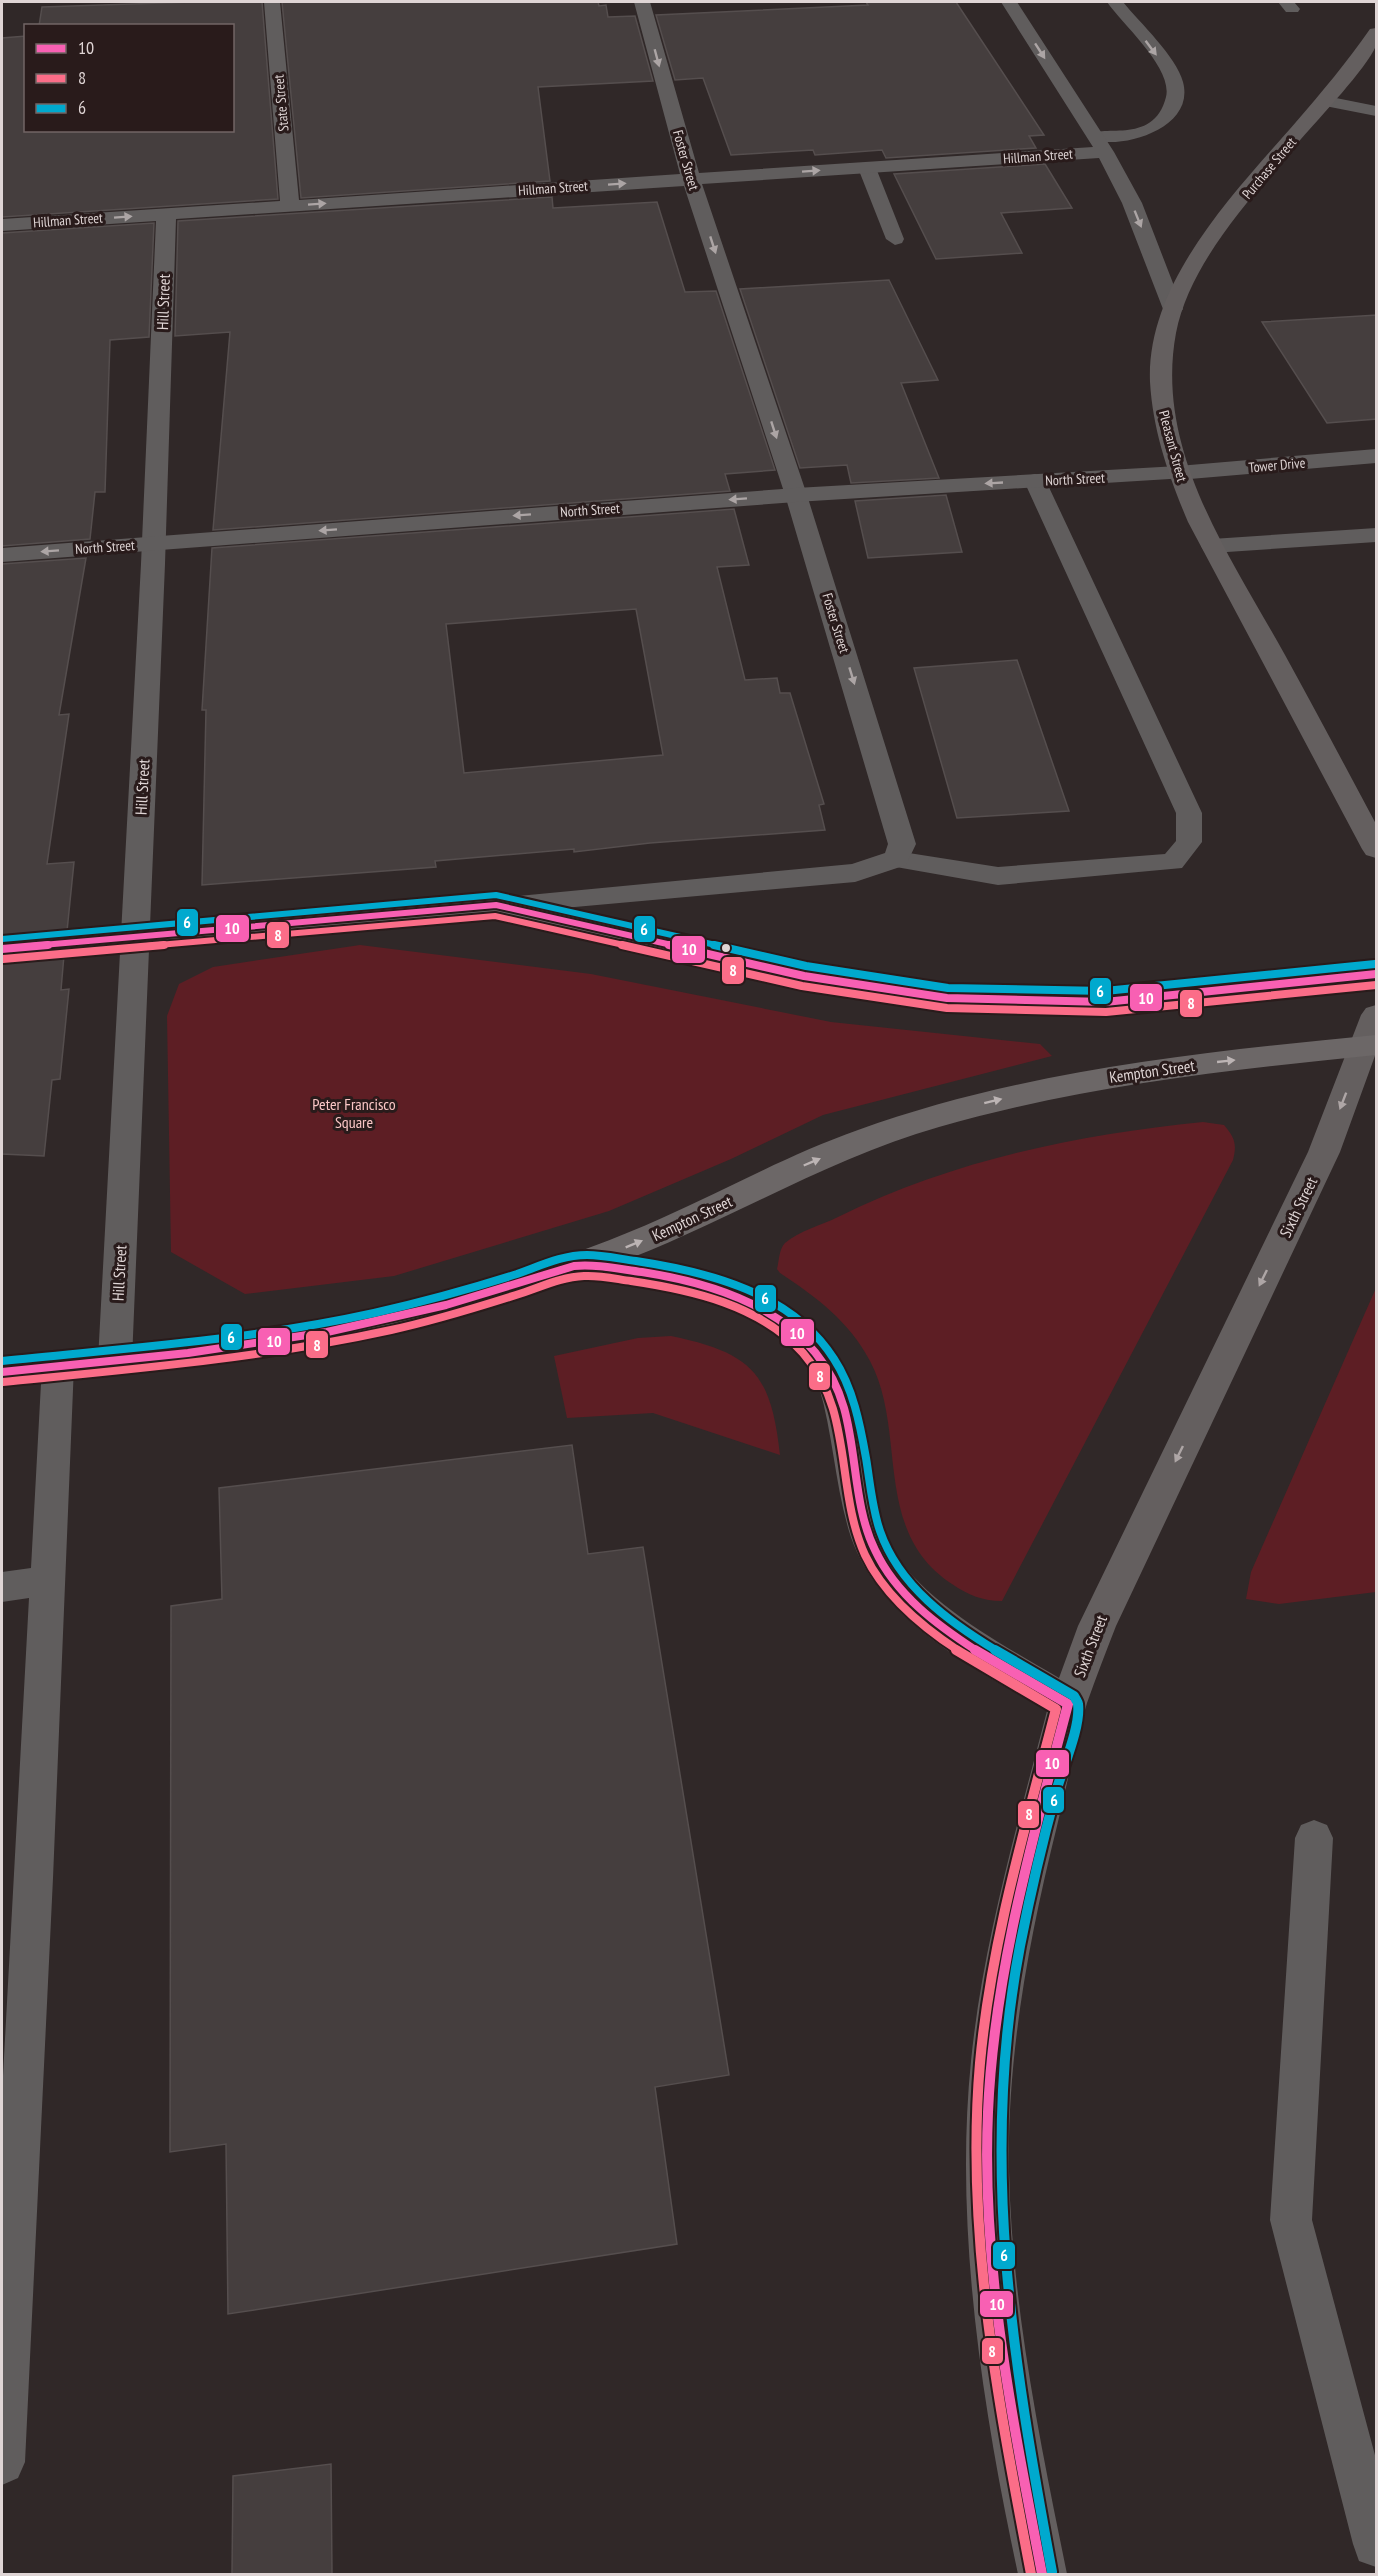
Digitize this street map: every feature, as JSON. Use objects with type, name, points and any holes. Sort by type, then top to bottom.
[{"type":"main road","name":"Purchase Street","points":[[1173,309],[1198,259],[1221,227],[1326,101],[1377,33]]},
{"type":"main road","name":"Pleasant Street","points":[[1173,309],[1164,339],[1160,371],[1165,427],[1178,473],[1212,546],[1377,849]]},
{"type":"main road","points":[[2,949],[496,905],[804,976],[947,998],[1105,1002],[1377,974]]},
{"type":"main road","name":"Sixth Street","points":[[1042,2574],[1010,2399],[993,2273],[987,2170],[992,2062],[1005,1963],[1068,1704],[1097,1626],[1324,1152],[1370,1046],[1377,1015]]},
{"type":"main road","name":"Kempton Street","points":[[2,1372],[235,1346],[376,1323],[474,1298],[580,1265],[644,1240],[867,1138],[936,1115],[1098,1078],[1370,1046]]},
{"type":"main road","points":[[580,1265],[644,1272],[695,1281],[743,1299],[781,1320],[811,1345],[831,1374],[841,1405],[865,1516],[876,1552],[899,1586],[926,1613],[963,1639],[1068,1704]]},
{"type":"street","name":"State Street","points":[[272,2],[290,206]]},
{"type":"street","name":"Foster Street","points":[[642,2],[691,179],[796,495],[900,832],[902,843],[896,859]]},
{"type":"street","points":[[1009,2],[1100,144],[1132,203],[1173,309]]},
{"type":"street","points":[[1326,101],[1377,111]]},
{"type":"street","name":"Hillman Street","points":[[2,225],[867,168],[1100,144]]},
{"type":"street","name":"Hill Street","points":[[115,1360],[166,214]]},
{"type":"street","name":"Tower Drive","points":[[1178,473],[1377,456]]},
{"type":"street","name":"North Street","points":[[2,555],[796,495],[1178,473]]},
{"type":"street","points":[[496,905],[855,873],[896,859]]},
{"type":"lane","points":[[1100,144],[1135,136],[1151,128],[1170,110],[1175,96],[1175,82],[1115,2]]},
{"type":"lane","points":[[867,168],[895,238]]},
{"type":"lane","points":[[896,859],[998,876],[1173,861],[1189,842],[1189,813],[1035,481]]},
{"type":"lane","points":[[1212,546],[1369,536],[1377,560]]},
{"type":"lane","points":[[2,2462],[58,1365]]},
{"type":"lane","points":[[2,1587],[48,1581]]},
{"type":"lane","points":[[1314,1838],[1291,2220],[1377,2544]]},
{"type":"green space","name":"Peter Francisco Square","points":[[360,945],[591,974],[831,1022],[1040,1044],[1052,1056],[823,1115],[731,1159],[609,1211],[394,1276],[245,1294],[171,1252],[167,1016],[179,984],[213,967]]},
{"type":"green space","points":[[1203,1122],[1224,1125],[1228,1130],[1234,1141],[1233,1160],[1002,1601],[976,1597],[952,1584],[927,1562],[910,1537],[900,1509],[881,1389],[870,1361],[852,1334],[831,1311],[780,1273],[777,1269],[782,1248],[785,1243],[797,1235],[882,1197],[971,1165],[1016,1153],[1109,1134]]},
{"type":"green space","points":[[1376,1288],[1376,1592],[1279,1604],[1246,1599],[1251,1572]]},
{"type":"green space","points":[[671,1336],[721,1350],[739,1360],[753,1372],[763,1386],[771,1405],[780,1455],[653,1413],[567,1418],[554,1356],[638,1338]]},
{"type":"building","points":[[262,2],[278,199],[2,217],[2,38],[24,36],[24,132],[234,132],[234,24],[39,24],[42,7]]},
{"type":"building","points":[[282,2],[598,2],[599,6],[606,5],[608,17],[635,16],[653,81],[538,87],[550,181],[301,198]]},
{"type":"building","points":[[866,2],[956,2],[1044,135],[1029,136],[1036,148],[886,158],[882,150],[815,155],[813,150],[731,155],[703,78],[675,80],[656,15],[868,5]]},
{"type":"building","points":[[1045,164],[1072,208],[1001,213],[1022,253],[936,259],[894,174]]},
{"type":"building","points":[[552,197],[553,208],[657,202],[685,292],[716,291],[775,470],[725,474],[730,491],[213,530],[230,332],[175,336],[178,221]]},
{"type":"building","points":[[154,223],[149,337],[110,340],[105,492],[95,492],[90,539],[2,546],[2,233]]},
{"type":"building","points":[[889,280],[938,380],[901,383],[939,478],[851,483],[847,465],[800,468],[740,289]]},
{"type":"building","points":[[1377,315],[1377,419],[1327,423],[1262,322]]},
{"type":"building","points":[[946,495],[962,552],[868,558],[855,501]]},
{"type":"building","points":[[734,509],[749,565],[717,567],[745,680],[777,678],[780,693],[790,693],[824,804],[819,805],[825,830],[650,843],[574,852],[574,849],[435,861],[436,867],[202,885],[206,710],[202,710],[212,548]],"holes":[[[636,609],[663,755],[464,773],[446,624]]]},
{"type":"building","points":[[86,558],[59,715],[69,714],[47,864],[74,862],[67,931],[2,937],[2,564]]},
{"type":"building","points":[[1017,660],[1069,811],[957,818],[914,668]]},
{"type":"building","points":[[64,955],[61,990],[69,989],[60,1079],[52,1080],[44,1156],[2,1154],[2,960]]},
{"type":"building","points":[[572,1445],[588,1554],[643,1547],[729,2075],[655,2087],[677,2244],[228,2314],[226,2144],[170,2152],[171,1606],[222,1599],[219,1488]]},
{"type":"building","points":[[331,2464],[332,2574],[232,2574],[233,2476]]},
{"type":"transit line","name":"6","points":[[2,939],[496,895],[806,966],[948,988],[1105,991],[1375,964]]},
{"type":"transit line","name":"10","points":[[2,949],[496,905],[804,976],[947,998],[1105,1002],[1376,974]]},
{"type":"transit line","name":"8","points":[[3,959],[495,916],[802,986],[947,1008],[1106,1012],[1376,985]]},
{"type":"transit line","name":"6","points":[[2,1361],[235,1337],[327,1322],[445,1295],[565,1257],[588,1255],[681,1269],[732,1283],[779,1306],[801,1321],[820,1340],[835,1360],[854,1405],[879,1529],[891,1558],[910,1583],[960,1628],[1074,1696],[1078,1703],[1072,1737],[1036,1870],[1015,1972],[1003,2072],[1000,2144],[1001,2215],[1006,2286],[1026,2428],[1052,2572]]},
{"type":"transit line","name":"10","points":[[2,1372],[188,1353],[327,1332],[428,1310],[519,1284],[558,1270],[582,1265],[662,1275],[718,1289],[771,1313],[794,1329],[814,1349],[830,1373],[844,1406],[869,1533],[875,1551],[890,1576],[910,1600],[960,1640],[1068,1704],[1017,1906],[998,2008],[988,2112],[987,2170],[994,2286],[1010,2402],[1042,2574]]},
{"type":"transit line","name":"8","points":[[3,1382],[190,1363],[330,1343],[431,1320],[528,1292],[559,1280],[583,1276],[682,1290],[735,1307],[760,1319],[782,1334],[802,1353],[819,1375],[833,1405],[861,1545],[882,1583],[925,1627],[976,1663],[1056,1709],[1017,1859],[995,1960],[980,2062],[977,2113],[979,2229],[984,2287],[1000,2402],[1031,2574]]}]
